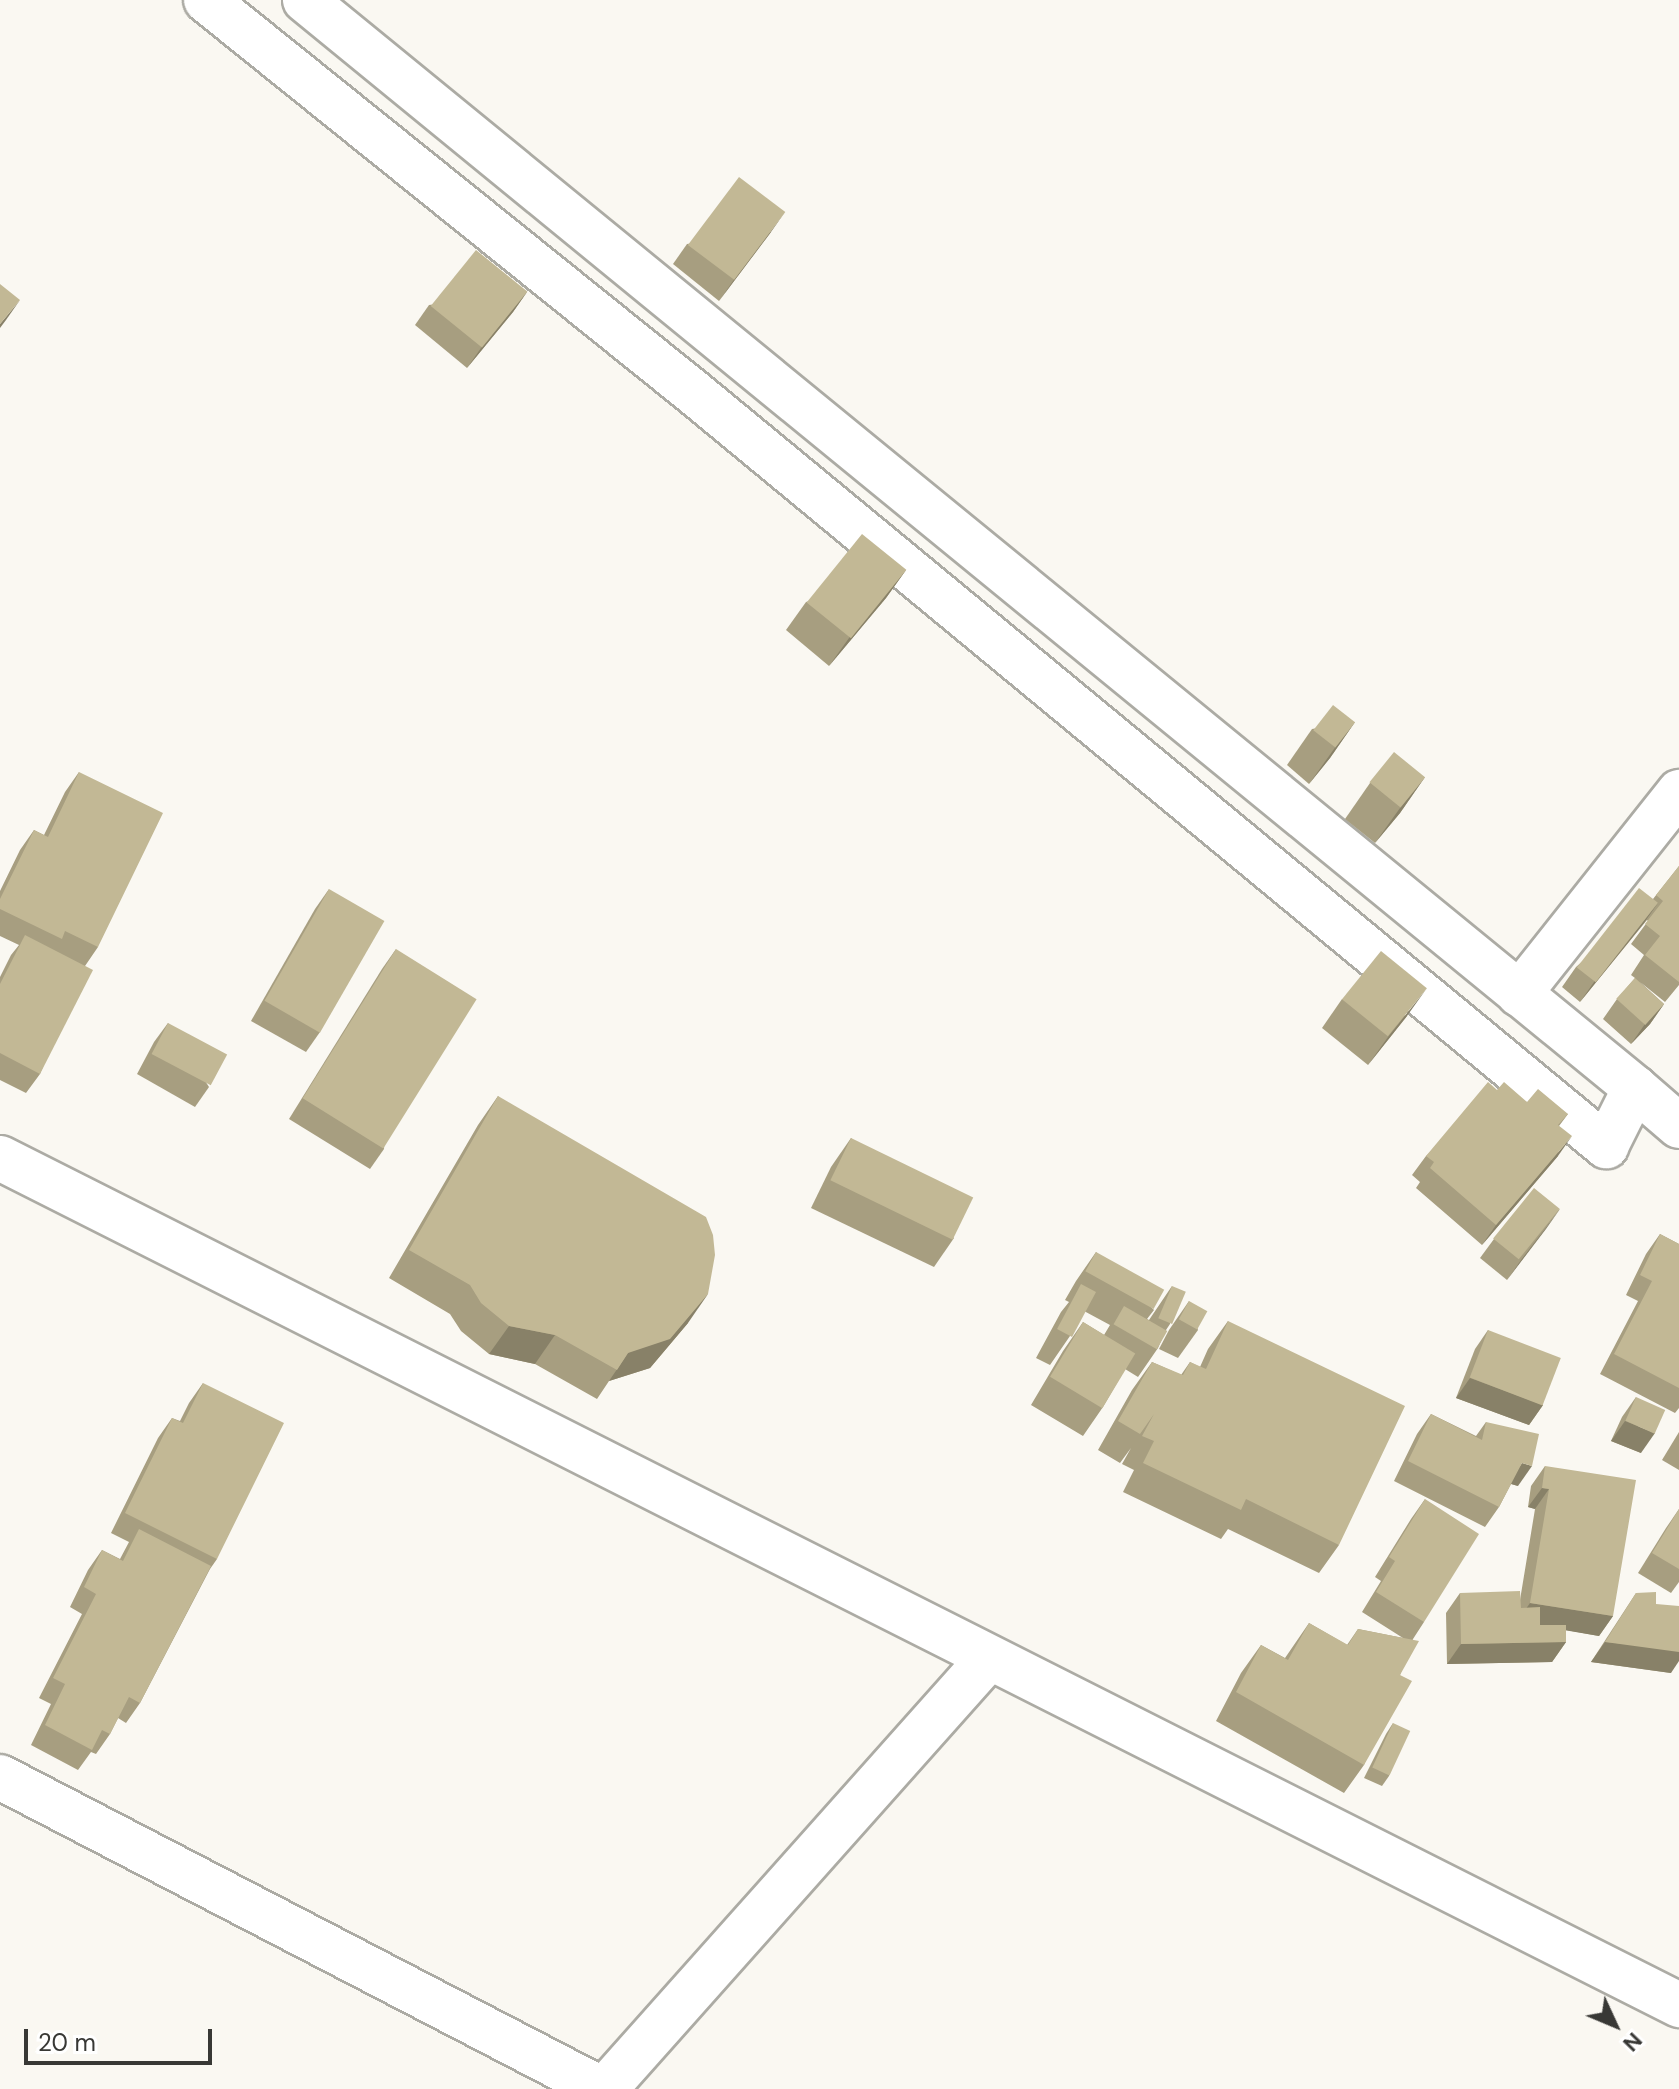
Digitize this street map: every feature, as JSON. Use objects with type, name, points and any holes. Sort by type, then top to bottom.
[{"type":"street","points":[[206,0],[692,391],[1606,1146],[1635,1088]]},
{"type":"street","points":[[305,0],[1679,1126]]},
{"type":"street","points":[[1519,994],[1679,792]]},
{"type":"street","points":[[0,1158],[1679,2005]]},
{"type":"street","points":[[0,1777],[603,2089],[988,1659]]},
{"type":"building","points":[[739,177],[785,212],[734,280],[688,245]]},
{"type":"building","points":[[476,250],[527,292],[482,347],[431,306]]},
{"type":"building","points":[[0,284],[20,300],[0,324]]},
{"type":"building","points":[[862,534],[906,570],[851,638],[807,602]]},
{"type":"building","points":[[1333,705],[1355,722],[1335,747],[1313,730]]},
{"type":"building","points":[[1394,752],[1425,777],[1401,807],[1369,782]]},
{"type":"building","points":[[79,772],[163,813],[98,947],[65,931],[62,939],[0,909],[0,899],[34,830],[48,837]]},
{"type":"building","points":[[1679,866],[1679,982],[1645,955],[1660,936],[1645,924],[1663,901],[1656,895]]},
{"type":"building","points":[[1639,888],[1658,903],[1596,982],[1577,968]]},
{"type":"building","points":[[329,889],[384,921],[320,1033],[264,1001]]},
{"type":"building","points":[[25,935],[93,970],[40,1074],[0,1053],[0,984]]},
{"type":"building","points":[[396,949],[477,999],[383,1149],[303,1098]]},
{"type":"building","points":[[1381,951],[1427,988],[1388,1036],[1342,999]]},
{"type":"building","points":[[1635,978],[1664,1004],[1645,1025],[1616,999]]},
{"type":"building","points":[[168,1023],[227,1054],[211,1085],[152,1054]]},
{"type":"building","points":[[1488,1082],[1497,1090],[1504,1082],[1527,1102],[1538,1089],[1568,1114],[1558,1125],[1572,1136],[1496,1225],[1430,1168],[1434,1162],[1426,1156]]},
{"type":"building","points":[[498,1096],[706,1217],[713,1235],[715,1255],[708,1294],[670,1339],[628,1353],[617,1370],[555,1335],[509,1326],[481,1303],[470,1285],[409,1250]]},
{"type":"building","points":[[851,1138],[973,1198],[953,1240],[830,1180]]},
{"type":"building","points":[[1534,1188],[1560,1209],[1519,1259],[1493,1239]]},
{"type":"building","points":[[1660,1234],[1679,1244],[1679,1388],[1614,1354],[1652,1281],[1640,1275]]},
{"type":"building","points":[[1096,1252],[1164,1290],[1154,1309],[1085,1271]]},
{"type":"building","points":[[1081,1284],[1096,1292],[1072,1337],[1057,1329]]},
{"type":"building","points":[[1172,1286],[1186,1292],[1172,1324],[1158,1318]]},
{"type":"building","points":[[1189,1301],[1207,1311],[1197,1330],[1179,1319]]},
{"type":"building","points":[[1124,1306],[1167,1331],[1157,1349],[1114,1324]]},
{"type":"building","points":[[1228,1321],[1405,1406],[1339,1545],[1246,1499],[1241,1510],[1143,1463],[1154,1441],[1142,1436],[1154,1414],[1140,1434],[1118,1421],[1152,1362],[1183,1375],[1190,1362],[1206,1369]]},
{"type":"building","points":[[1083,1322],[1135,1353],[1102,1408],[1050,1377]]},
{"type":"building","points":[[1488,1330],[1561,1358],[1543,1406],[1470,1378]]},
{"type":"building","points":[[203,1383],[284,1423],[217,1559],[125,1513],[172,1418],[183,1423]]},
{"type":"building","points":[[1636,1397],[1665,1410],[1655,1434],[1625,1421]]},
{"type":"building","points":[[1431,1414],[1482,1440],[1486,1422],[1539,1434],[1532,1466],[1522,1463],[1499,1507],[1408,1461]]},
{"type":"building","points":[[1545,1466],[1636,1480],[1613,1616],[1530,1603],[1549,1489],[1542,1488]]},
{"type":"building","points":[[1425,1499],[1479,1534],[1424,1622],[1376,1592],[1395,1561],[1389,1557]]},
{"type":"building","points":[[1679,1509],[1679,1569],[1652,1553]]},
{"type":"building","points":[[139,1529],[211,1566],[140,1703],[129,1697],[110,1734],[102,1730],[92,1750],[45,1725],[65,1684],[53,1678],[96,1594],[84,1587],[102,1550],[123,1561]]},
{"type":"building","points":[[1520,1591],[1521,1608],[1540,1607],[1540,1625],[1566,1625],[1566,1642],[1461,1644],[1460,1593]]},
{"type":"building","points":[[1656,1592],[1656,1604],[1679,1606],[1679,1652],[1605,1642],[1636,1593]]},
{"type":"building","points":[[1309,1623],[1348,1645],[1358,1629],[1419,1641],[1400,1675],[1412,1681],[1364,1765],[1236,1692],[1261,1645],[1288,1660]]},
{"type":"building","points":[[1393,1723],[1410,1731],[1390,1775],[1372,1767]]}]
